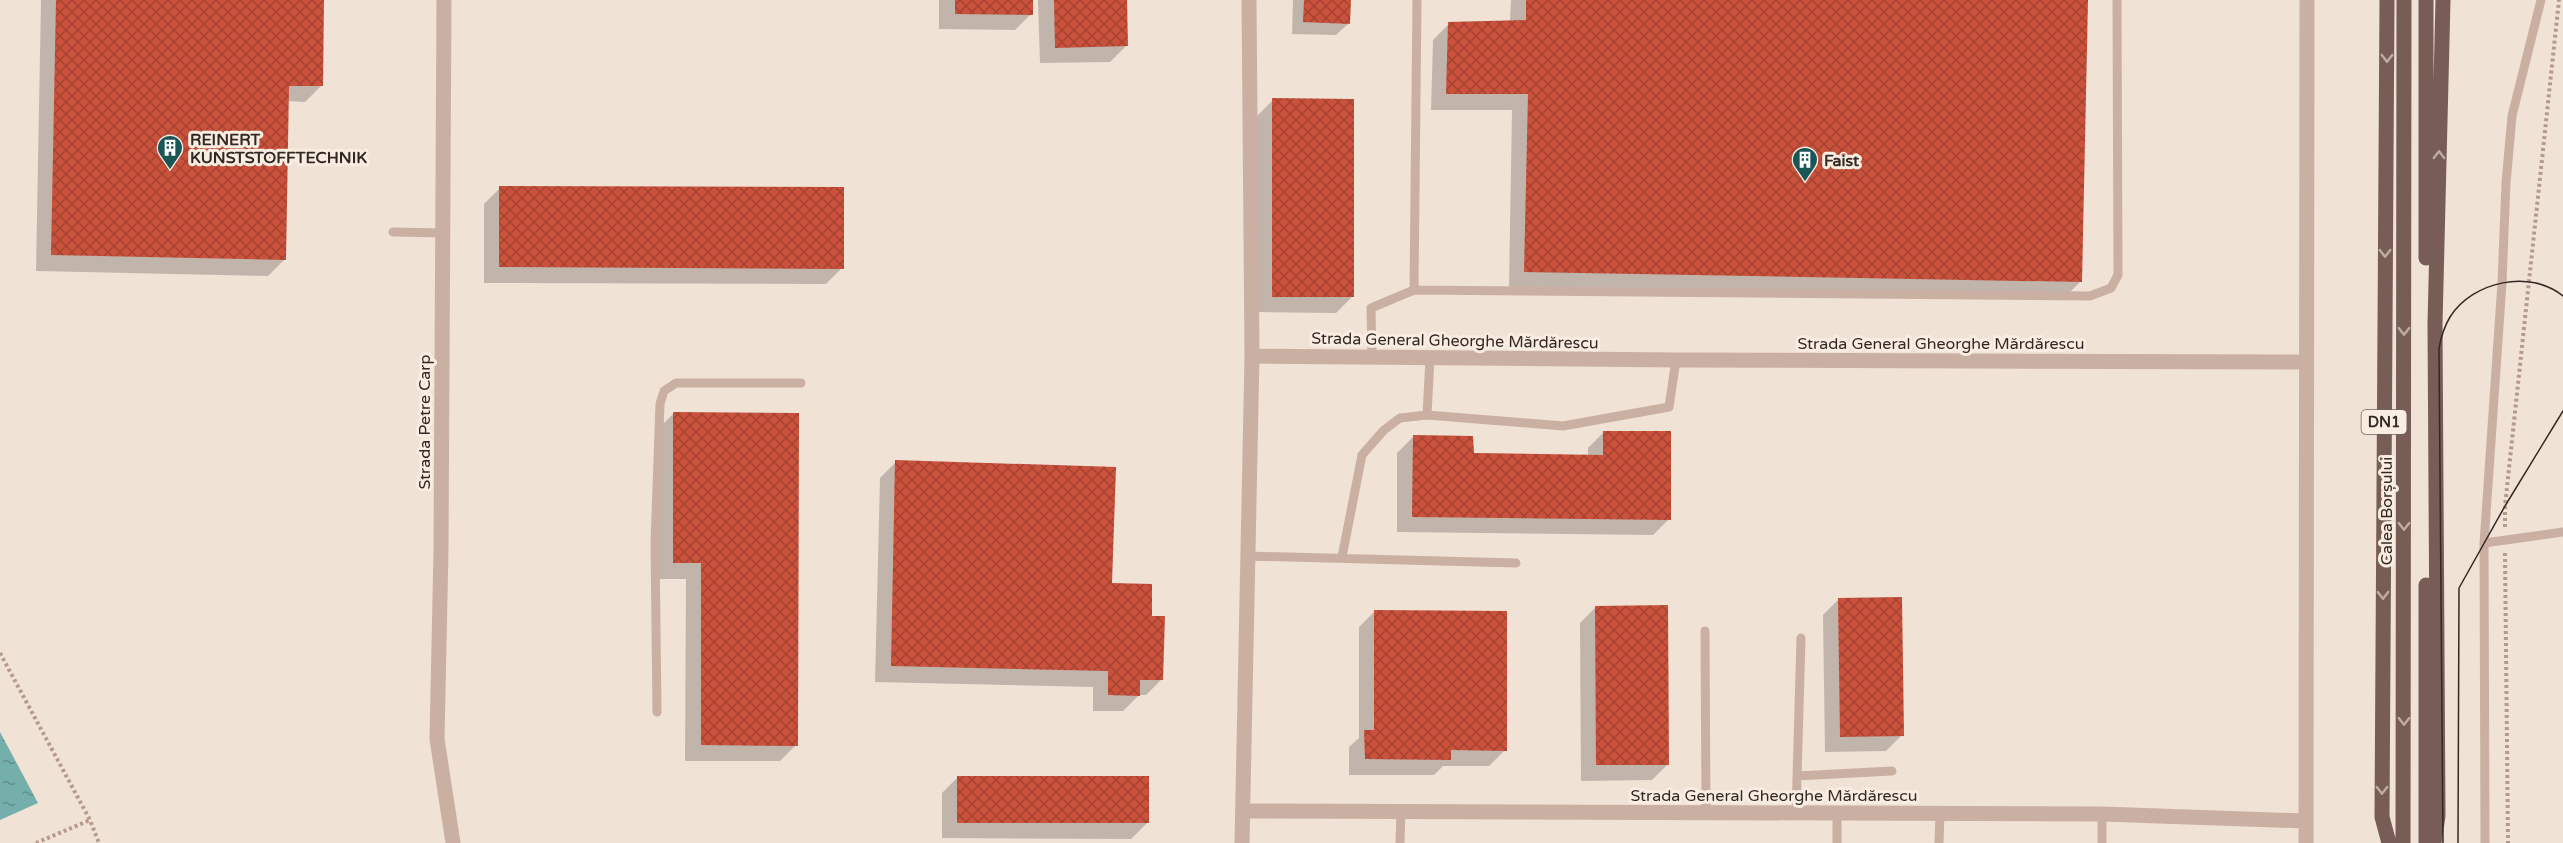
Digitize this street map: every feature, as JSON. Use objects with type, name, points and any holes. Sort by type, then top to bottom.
[{"type":"main road","name":"DN1","points":[[2387,0],[2382,817],[2389,843]]},
{"type":"main road","name":"Calea Borșului","points":[[2403,843],[2404,0]]},
{"type":"main road","name":"DN1","points":[[2426,0],[2426,843]]},
{"type":"main road","points":[[2434,843],[2438,816],[2435,324],[2443,0]]},
{"type":"street","name":"Strada Petre Carp","points":[[444,0],[441,550],[437,739],[453,843]]},
{"type":"street","points":[[1242,843],[1246,556],[1252,356],[1249,0]]},
{"type":"street","points":[[2306,843],[2307,0]]},
{"type":"street","name":"Strada General Gheorghe Mărdărescu","points":[[1252,356],[2306,362]]},
{"type":"street","name":"Strada General Gheorghe Mărdărescu","points":[[1243,811],[2102,814],[2305,821]]},
{"type":"lane","points":[[1413,290],[1417,0]]},
{"type":"lane","points":[[1372,357],[1371,308],[1413,290],[2090,296],[2111,288],[2118,275],[2118,0]]},
{"type":"lane","points":[[2485,843],[2484,543],[2502,283],[2506,183],[2512,116],[2541,0]]},
{"type":"lane","points":[[393,232],[442,233]]},
{"type":"lane","points":[[1427,414],[1430,358]]},
{"type":"lane","points":[[1342,557],[1362,455],[1384,429],[1400,418],[1427,414],[1563,426],[1669,407],[1676,360]]},
{"type":"lane","points":[[657,711],[655,543],[660,404],[664,391],[676,384],[801,383]]},
{"type":"lane","points":[[2484,543],[2563,532]]},
{"type":"lane","points":[[1246,556],[1516,562]]},
{"type":"lane","points":[[1705,630],[1706,813]]},
{"type":"lane","points":[[1797,813],[1802,638]]},
{"type":"lane","points":[[1797,776],[1892,771]]},
{"type":"lane","points":[[1400,843],[1401,812]]},
{"type":"lane","points":[[1837,813],[1837,843]]},
{"type":"lane","points":[[1939,843],[1940,813]]},
{"type":"lane","points":[[2102,814],[2102,843]]},
{"type":"path","points":[[2508,843],[2505,506],[2559,0]]},
{"type":"path","points":[[0,653],[90,820],[99,843]]},
{"type":"path","points":[[36,843],[90,820]]},
{"type":"water","points":[[0,732],[38,803],[0,820]]},
{"type":"building","name":"REINERT KUNSTSTOFFTECHNIK","points":[[56,0],[324,0],[323,86],[289,86],[286,260],[51,255]]},
{"type":"building","points":[[955,0],[1033,0],[1033,15],[955,14]]},
{"type":"building","points":[[1054,0],[1127,0],[1128,46],[1055,48]]},
{"type":"building","points":[[1304,0],[1351,0],[1350,24],[1303,22]]},
{"type":"building","name":"Faist","points":[[1526,0],[2088,0],[2082,282],[1524,272],[1528,94],[1446,94],[1448,22],[1526,20]]},
{"type":"building","points":[[1272,98],[1354,99],[1354,297],[1272,297]]},
{"type":"building","points":[[499,186],[844,187],[844,269],[499,267]]},
{"type":"building","points":[[673,412],[799,413],[798,746],[701,745],[701,563],[673,563]]},
{"type":"building","points":[[1603,431],[1671,431],[1671,520],[1412,517],[1413,435],[1473,436],[1474,453],[1603,455]]},
{"type":"building","points":[[895,460],[1116,467],[1112,583],[1152,584],[1152,616],[1165,616],[1163,680],[1140,680],[1140,696],[1108,695],[1108,671],[891,666]]},
{"type":"building","points":[[1902,597],[1904,736],[1840,737],[1838,598]]},
{"type":"building","points":[[1668,605],[1669,765],[1596,765],[1595,606]]},
{"type":"building","points":[[1374,610],[1507,611],[1507,751],[1451,750],[1451,760],[1365,759],[1364,730],[1374,730]]},
{"type":"building","points":[[957,776],[1149,776],[1149,823],[957,823]]},
{"type":"tram line","points":[[2443,843],[2439,348],[2450,317],[2460,305],[2487,287],[2519,281],[2550,288],[2563,296]]},
{"type":"tram line","points":[[2458,843],[2459,588],[2505,506],[2563,411]]},
{"type":"place","name":"REINERT KUNSTSTOFFTECHNIK","points":[[170,171]]},
{"type":"place","name":"Faist","points":[[1805,183]]}]
